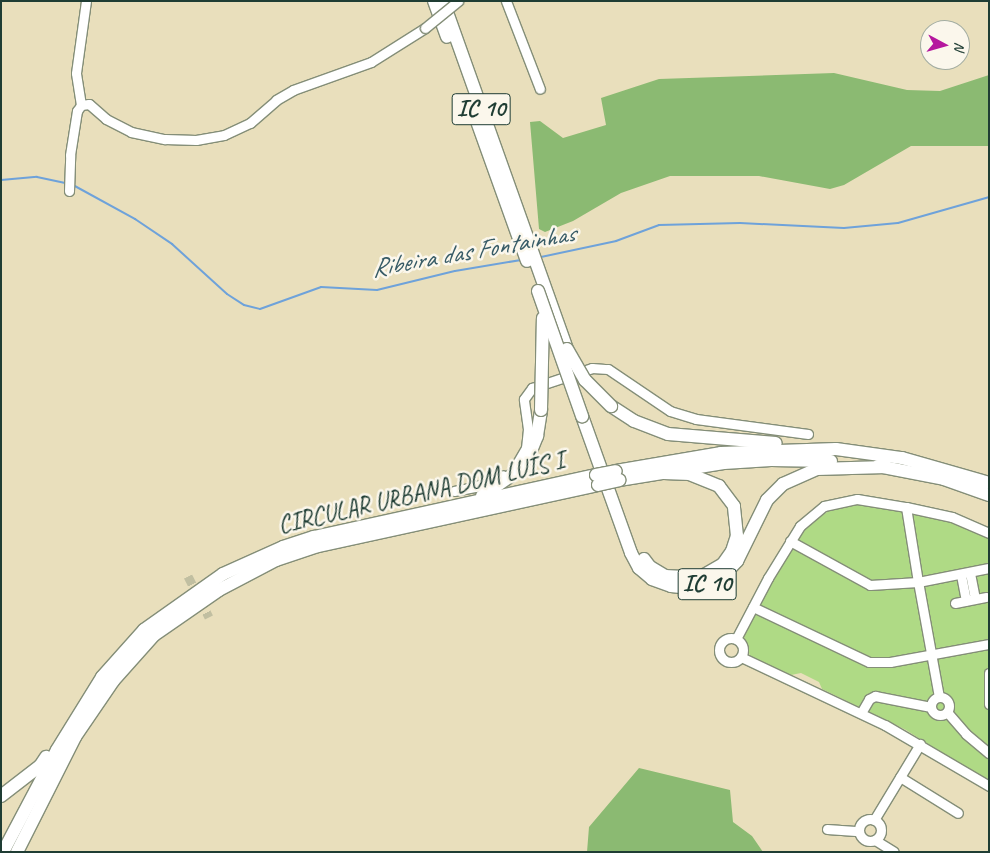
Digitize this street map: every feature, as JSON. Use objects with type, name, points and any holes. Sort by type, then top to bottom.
[{"type":"highway","name":"IC 10","points":[[434,1],[538,291],[628,529],[650,567],[665,576],[683,579],[699,578],[713,572],[729,558],[735,544],[737,520],[730,499],[719,486],[701,477],[656,473]]},
{"type":"highway","name":"IC 10","points":[[443,1],[567,349],[586,415],[631,553],[639,568],[652,579],[671,586],[690,588],[710,584],[723,576],[737,561],[767,500],[783,484],[818,469],[886,466]]},
{"type":"highway","name":"IC 10","points":[[477,500],[522,465],[537,436],[541,410],[544,334],[538,291]]},
{"type":"highway","name":"IC 10","points":[[567,349],[585,380],[611,406],[634,421],[668,434],[836,449]]},
{"type":"highway","name":"CIRCULAR URBANA DOM LUÍS I","points":[[3,852],[57,750],[102,677],[144,630],[178,603],[253,559],[314,537],[477,500],[597,480],[721,453],[836,449],[910,460],[989,483]]},
{"type":"highway","name":"CIRCULAR URBANA DOM LUÍS I","points":[[617,476],[771,460],[886,466],[944,479],[989,495]]},
{"type":"highway","name":"CIRCULAR URBANA DOM LUÍS I","points":[[17,852],[75,737],[113,681],[154,635],[219,590],[276,560],[318,546],[597,480]]},
{"type":"highway","points":[[1,796],[10,792],[40,766],[102,677]]},
{"type":"street","points":[[69,191],[77,111],[81,105],[76,73],[86,1]]},
{"type":"street","points":[[81,105],[90,104],[106,119],[130,131],[164,139],[196,140],[224,135],[250,123],[276,100],[293,90],[371,62],[425,28],[458,1]]},
{"type":"street","points":[[506,1],[540,90]]},
{"type":"street","points":[[454,491],[498,478],[516,464],[526,448],[528,429],[524,399],[532,388],[592,368],[608,369],[670,411],[696,420],[808,434]]},
{"type":"street","points":[[736,639],[790,541],[808,516],[830,504],[857,499],[906,507],[952,517],[989,533]]},
{"type":"street","points":[[906,507],[939,696]]},
{"type":"street","points":[[790,541],[870,585],[918,582],[989,568]]},
{"type":"street","points":[[965,574],[971,600]]},
{"type":"street","points":[[955,603],[986,597]]},
{"type":"street","points":[[753,607],[869,662],[890,662],[989,644]]},
{"type":"street","points":[[729,638],[736,639],[742,644],[741,657],[730,663],[719,654],[721,642],[729,638]]},
{"type":"street","points":[[741,657],[861,713],[920,744],[989,786]]},
{"type":"street","points":[[989,673],[989,704]]},
{"type":"street","points":[[861,713],[869,699],[875,696],[931,707],[938,714],[948,712]]},
{"type":"street","points":[[931,707],[933,700],[939,696]]},
{"type":"street","points":[[939,696],[947,700],[948,712],[966,734],[989,753]]},
{"type":"street","points":[[859,831],[863,822],[874,820],[920,744]]},
{"type":"street","points":[[900,777],[958,813]]},
{"type":"street","points":[[874,820],[881,828],[875,840]]},
{"type":"street","points":[[827,829],[859,831]]},
{"type":"street","points":[[859,831],[865,840],[875,840],[894,852]]},
{"type":"green space","points":[[834,73],[907,90],[940,91],[989,75],[989,146],[911,146],[844,185],[830,189],[759,176],[670,176],[621,193],[573,221],[545,232],[539,229],[530,122],[540,121],[563,138],[606,125],[601,98],[659,79]]},
{"type":"green space","points":[[855,503],[957,521],[989,536],[989,783],[906,730],[822,689],[819,682],[801,673],[791,675],[750,656],[744,637],[767,591],[806,527],[830,510]]},
{"type":"green space","points":[[639,768],[730,790],[733,822],[752,836],[763,852],[587,852],[589,827]]},
{"type":"waterway","name":"Ribeira das Fontainhas","points":[[1,180],[37,177],[66,183]]},
{"type":"waterway","name":"Ribeira das Fontainhas","points":[[73,185],[135,219],[172,244],[227,294],[244,305],[260,309],[321,287],[377,290],[455,271],[521,260]]},
{"type":"waterway","name":"Ribeira das Fontainhas","points":[[541,257],[616,241],[659,225],[740,223],[844,228],[898,223],[989,197]]},
{"type":"tunnel","points":[[188,576],[209,617]]}]
